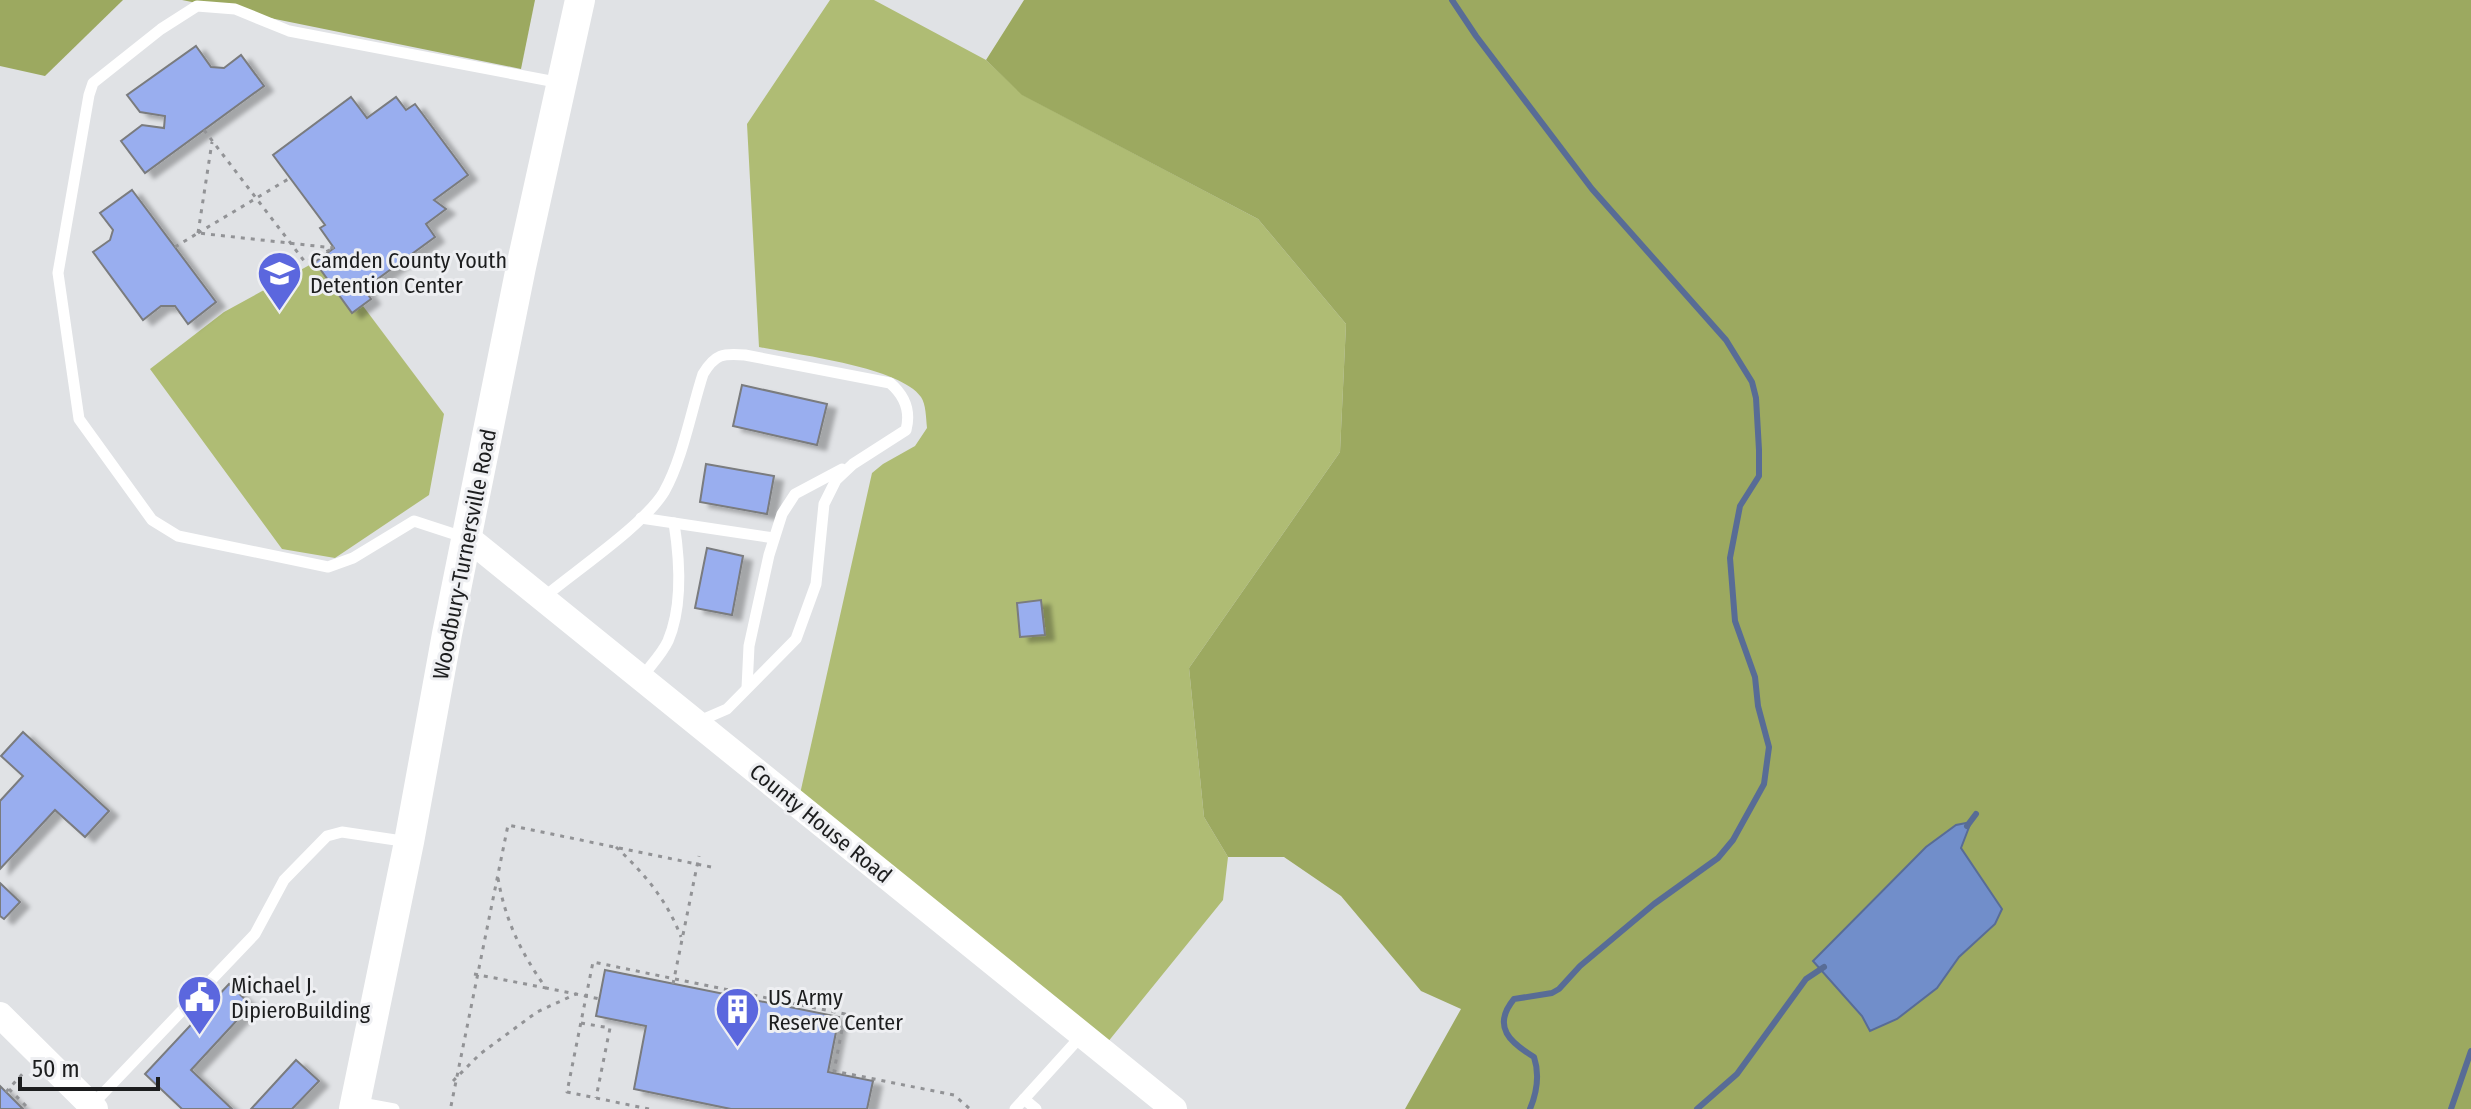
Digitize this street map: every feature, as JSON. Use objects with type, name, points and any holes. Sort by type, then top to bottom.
[{"type":"main road","name":"Woodbury-Turnersville Road","points":[[355,1105],[518,280],[580,0]]},
{"type":"street","name":"County House Road","points":[[468,538],[1174,1109]]},
{"type":"street","points":[[0,1015],[93,1107]]},
{"type":"lane","points":[[468,538],[414,521],[353,558],[328,567],[178,536],[152,520],[79,419],[58,273],[93,83],[161,29],[197,6],[235,9],[289,31],[561,83]]},
{"type":"lane","points":[[542,598],[641,518],[662,494],[671,478],[703,374],[711,361],[720,356],[745,355],[890,383],[904,399],[908,421],[906,430],[795,494],[782,514],[749,646],[747,688]]},
{"type":"lane","points":[[697,722],[727,709],[796,639],[816,584],[824,504],[836,480],[855,462]]},
{"type":"lane","points":[[641,518],[774,538]]},
{"type":"lane","points":[[641,677],[667,644],[677,610],[678,546],[674,523]]},
{"type":"lane","points":[[93,1107],[255,934],[284,880],[327,836],[342,832],[409,842]]},
{"type":"lane","points":[[1015,1109],[1082,1034]]},
{"type":"lane","points":[[1024,1099],[1036,1109]]},
{"type":"lane","points":[[355,1105],[394,1109]]},
{"type":"path","points":[[198,233],[291,243],[319,246],[334,248],[305,262],[291,243],[257,198],[212,139],[204,130]]},
{"type":"path","points":[[198,233],[212,139]]},
{"type":"path","points":[[175,247],[290,178]]},
{"type":"path","points":[[451,1106],[508,825],[716,868]]},
{"type":"path","points":[[616,847],[637,866],[665,903],[682,940]]},
{"type":"path","points":[[673,982],[699,856]]},
{"type":"path","points":[[498,874],[505,912],[519,947],[546,988]]},
{"type":"path","points":[[649,1109],[567,1092],[593,962],[673,982],[845,1014],[834,1071],[954,1095],[970,1109]]},
{"type":"path","points":[[476,974],[600,999]]},
{"type":"path","points":[[455,1080],[480,1054],[528,1018],[576,994]]},
{"type":"path","points":[[581,1023],[610,1028],[596,1098]]},
{"type":"path","points":[[28,1069],[7,1090],[29,1109]]},
{"type":"green space","points":[[0,0],[123,0],[45,76],[0,66]]},
{"type":"green space","points":[[182,0],[535,0],[521,69]]},
{"type":"green space","points":[[830,0],[874,0],[986,60],[1023,95],[1258,219],[1346,324],[1340,452],[1189,668],[1204,817],[1228,857],[1223,900],[1107,1043],[800,794],[872,473],[915,446],[927,428],[921,397],[892,378],[846,364],[759,347],[747,124]]},
{"type":"green space","points":[[1024,0],[2471,0],[2471,1109],[1405,1109],[1461,1009],[1421,991],[1341,896],[1284,857],[1228,857],[1204,817],[1189,668],[1340,452],[1346,324],[1258,219],[1022,95],[986,60]]},
{"type":"green space","points":[[315,262],[352,313],[363,306],[444,414],[429,495],[335,558],[282,549],[150,369],[224,312]]},
{"type":"water","points":[[1971,822],[1961,848],[2002,909],[1995,924],[1959,957],[1937,988],[1897,1019],[1870,1031],[1862,1016],[1813,961],[1926,847],[1956,825]]},
{"type":"building","points":[[196,46],[211,67],[224,68],[241,55],[264,86],[145,173],[121,141],[142,125],[164,128],[165,116],[140,112],[127,95]]},
{"type":"building","points":[[351,97],[367,118],[396,97],[406,110],[415,104],[468,175],[434,200],[446,209],[426,224],[435,237],[364,289],[371,299],[352,313],[315,262],[334,248],[320,228],[325,225],[273,155]]},
{"type":"building","points":[[132,190],[216,302],[188,324],[175,306],[161,306],[143,320],[93,252],[110,240],[113,230],[100,213]]},
{"type":"building","points":[[742,385],[827,404],[817,445],[733,426]]},
{"type":"building","points":[[706,464],[774,476],[767,514],[700,502]]},
{"type":"building","points":[[707,548],[743,556],[732,615],[695,608]]},
{"type":"building","points":[[1041,600],[1045,635],[1020,637],[1017,603]]},
{"type":"building","points":[[23,732],[109,811],[85,837],[55,810],[0,869],[0,801],[23,776],[1,756]]},
{"type":"building","points":[[0,883],[20,902],[4,919],[0,916]]},
{"type":"building","name":"US Army Reserve Center","points":[[605,970],[839,1017],[828,1072],[873,1081],[867,1109],[731,1109],[634,1089],[646,1026],[596,1016]]},
{"type":"building","name":"Michael J. DipieroBuilding","points":[[229,984],[251,1005],[191,1070],[232,1109],[182,1109],[145,1074]]},
{"type":"building","name":"Michael J. DipieroBuilding","points":[[296,1060],[319,1081],[292,1109],[251,1109]]},
{"type":"building","points":[[0,1086],[23,1109],[0,1109]]},
{"type":"waterway","points":[[1452,0],[1592,189],[1726,340],[1752,382],[1756,398],[1759,476],[1740,506],[1730,558],[1735,621],[1755,677],[1758,706],[1769,747],[1764,784],[1733,840],[1718,858],[1654,904],[1580,966],[1559,989],[1514,999],[1507,1009],[1504,1026],[1512,1040],[1534,1057],[1537,1083],[1530,1109]]},
{"type":"waterway","points":[[1967,826],[1976,814]]},
{"type":"waterway","points":[[1697,1109],[1737,1074],[1806,979],[1824,967]]},
{"type":"waterway","points":[[2451,1109],[2471,1051]]},
{"type":"place","name":"Camden County Youth Detention Center","points":[[279,312]]},
{"type":"place","name":"Michael J. DipieroBuilding","points":[[200,1037]]},
{"type":"place","name":"US Army Reserve Center","points":[[737,1049]]}]
